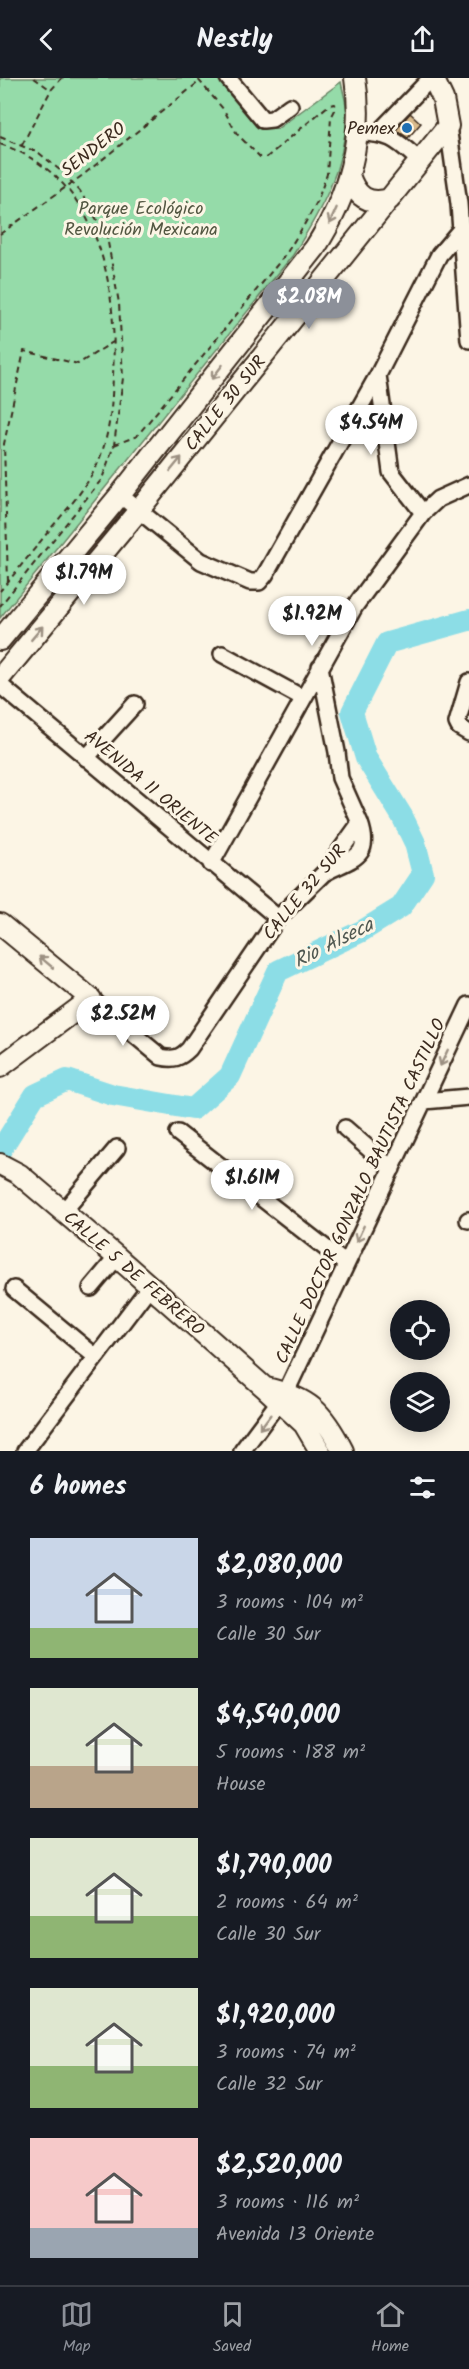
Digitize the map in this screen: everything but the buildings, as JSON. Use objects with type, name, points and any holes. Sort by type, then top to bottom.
[{"type":"main road","name":"CALLE 30 SUR","points":[[0,640],[120,495],[315,248],[335,213],[350,175],[358,133],[359,107],[355,78]]},
{"type":"main road","points":[[432,78],[444,99],[448,126]]},
{"type":"main road","name":"CALLE 30 SUR","points":[[0,678],[139,510],[448,126]]},
{"type":"main road","points":[[350,175],[355,189],[362,198],[372,202],[390,199]]},
{"type":"main road","points":[[0,924],[91,999],[0,1067]]},
{"type":"main road","name":"CALLE 5 DE FEBRERO","points":[[0,1164],[19,1174],[264,1387],[283,1397]]},
{"type":"main road","points":[[283,1397],[320,1451]]},
{"type":"main road","points":[[283,1397],[320,1413],[343,1451]]},
{"type":"street","points":[[228,78],[264,120],[272,119],[290,106]]},
{"type":"street","points":[[378,133],[432,78]]},
{"type":"street","points":[[444,99],[447,78]]},
{"type":"street","points":[[448,126],[466,267],[469,340]]},
{"type":"street","points":[[358,133],[378,133],[396,141],[420,162]]},
{"type":"street","points":[[459,204],[469,185]]},
{"type":"street","points":[[120,495],[201,561],[250,582],[259,582],[378,375],[440,255],[461,230]]},
{"type":"street","points":[[378,375],[391,472],[423,513]]},
{"type":"street","points":[[211,864],[355,606],[423,513],[438,499],[469,485]]},
{"type":"street","points":[[222,654],[303,698]]},
{"type":"street","name":"CALLE 32 SUR","points":[[91,999],[161,1057],[172,1059],[181,1056],[189,1049],[278,918],[324,873],[360,822],[340,778],[320,667]]},
{"type":"street","points":[[469,682],[457,723],[469,733]]},
{"type":"street","name":"AVENIDA 11 ORIENTE","points":[[0,685],[278,918]]},
{"type":"street","points":[[86,758],[135,704]]},
{"type":"street","name":"CALLE DOCTOR GONZALO BAUTISTA CASTILLO","points":[[243,1451],[283,1397],[469,1005]]},
{"type":"street","points":[[424,1101],[469,1097]]},
{"type":"street","points":[[345,1128],[392,1169]]},
{"type":"street","points":[[177,1133],[346,1264]]},
{"type":"street","points":[[63,1212],[117,1148]]},
{"type":"street","points":[[91,1288],[117,1257]]},
{"type":"street","points":[[25,1451],[150,1286]]},
{"type":"street","points":[[14,1289],[96,1357]]},
{"type":"path","points":[[33,78],[51,90]]},
{"type":"path","points":[[22,145],[51,90],[62,78]]},
{"type":"path","points":[[114,445],[137,436],[286,254],[317,202],[327,174],[335,104],[329,105],[267,157],[263,157],[257,155],[237,134],[224,110],[199,80]]},
{"type":"path","name":"SENDERO","points":[[0,234],[83,174],[199,80]]},
{"type":"path","points":[[0,137],[22,145],[46,159],[80,191],[107,237],[119,303],[123,368],[114,445],[102,479],[0,606]]},
{"type":"path","points":[[0,144],[41,165],[72,193],[84,212],[103,255],[109,281],[114,341],[112,406],[100,458],[94,472],[68,508],[0,591]]},
{"type":"path","points":[[8,582],[4,444],[24,351],[78,364],[114,341]]},
{"type":"green space","name":"Parque Ecológico Revolución Mexicana","points":[[0,78],[219,78],[260,125],[277,129],[341,82],[347,114],[341,153],[330,188],[293,255],[0,618]]},
{"type":"waterway","name":"Rio Alseca","points":[[0,1151],[35,1095],[67,1080],[113,1095],[193,1109],[230,1076],[278,971],[362,931],[401,907],[423,874],[415,843],[402,816],[366,758],[352,712],[387,643],[469,620]]},
{"type":"place","name":"Pemex","points":[[407,128]]}]
